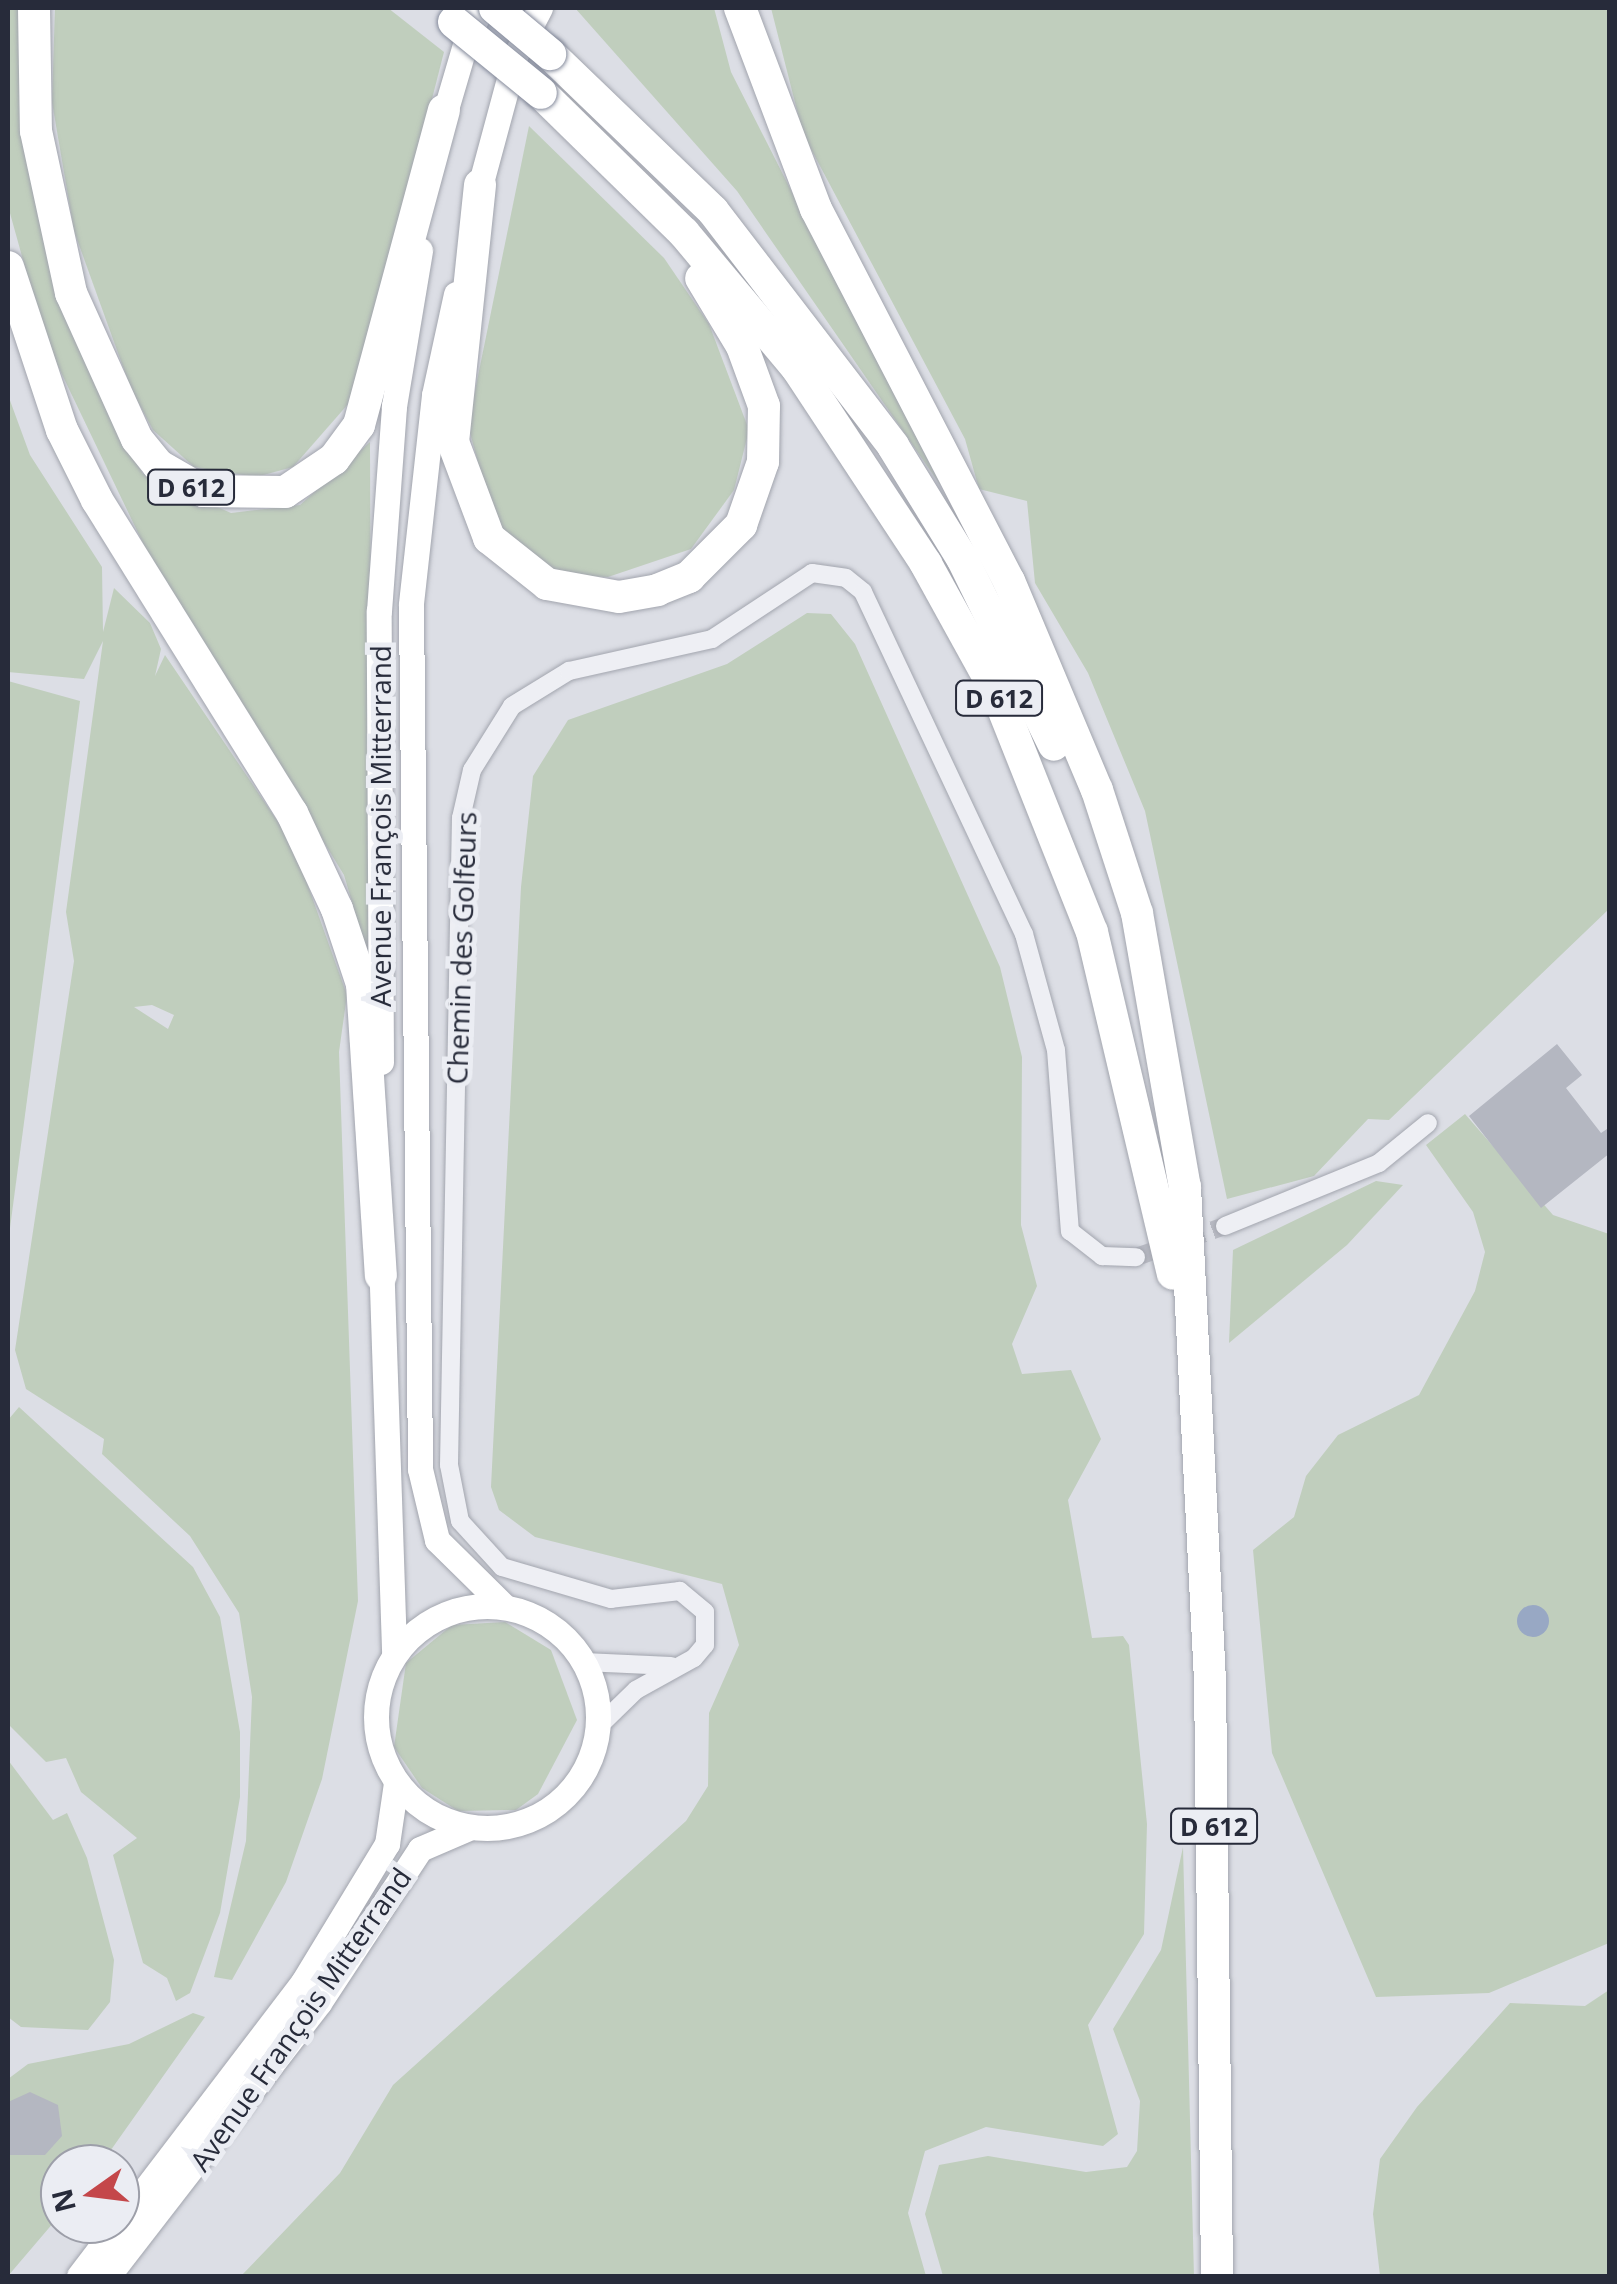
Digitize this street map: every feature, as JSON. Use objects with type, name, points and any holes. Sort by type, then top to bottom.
[{"type":"highway","name":"D 612","points":[[34,8],[36,131],[70,292],[136,439],[158,465],[203,491],[286,492],[334,459],[359,425],[444,110]]},
{"type":"highway","name":"D 612","points":[[740,8],[816,209],[1009,581],[1097,790],[1137,913],[1185,1187],[1219,1992],[1217,2276]]},
{"type":"highway","name":"D 612","points":[[469,12],[550,54],[713,212],[913,478],[1024,678],[1079,800],[1157,1042]]},
{"type":"highway","name":"D 612","points":[[469,12],[797,368],[926,564],[996,691],[1092,932],[1194,1376]]},
{"type":"highway","name":"D 612","points":[[480,185],[453,442],[474,510],[513,565],[547,584],[619,597],[688,577],[741,525],[763,462],[764,406],[742,346],[690,260],[582,131]]},
{"type":"highway","name":"D 612","points":[[8,267],[62,430],[97,500],[292,813],[338,909],[362,984],[381,1275]]},
{"type":"main road","name":"Avenue François Mitterrand","points":[[505,1607],[437,1540],[420,1469],[410,606],[434,396],[480,185],[515,56],[540,8]]},
{"type":"main road","name":"Avenue François Mitterrand","points":[[394,1654],[381,1275],[379,611],[394,406],[444,110],[469,12]]},
{"type":"main road","points":[[505,1607],[546,1622],[584,1662],[598,1728],[582,1776],[552,1808],[512,1826],[469,1828],[428,1813],[396,1783],[378,1743],[376,1699],[394,1654],[421,1626],[461,1608],[505,1607]]},
{"type":"main road","name":"Avenue François Mitterrand","points":[[79,2276],[352,1906],[386,1844],[396,1783]]},
{"type":"main road","name":"Avenue François Mitterrand","points":[[108,2276],[319,2003],[420,1849],[469,1828]]},
{"type":"street","name":"Chemin des Golfeurs","points":[[598,1728],[704,1645],[705,1612],[695,1599],[663,1591],[611,1599],[528,1580],[477,1546],[452,1495],[461,818],[472,770],[512,706],[569,671],[712,639],[812,572],[846,578],[863,592],[1024,934],[1056,1050],[1070,1231],[1102,1256],[1136,1257]]},
{"type":"street","points":[[1225,1226],[1378,1163],[1428,1124]]},
{"type":"street","points":[[584,1662],[676,1665]]},
{"type":"green space","points":[[8,8],[20,8],[22,129],[114,426],[143,474],[231,513],[300,505],[370,442],[372,970],[344,875],[153,564],[45,339],[8,206]]},
{"type":"green space","points":[[55,8],[388,8],[444,52],[356,395],[293,467],[256,477],[194,467],[153,430],[131,389],[74,231],[52,102]]},
{"type":"green space","points":[[575,8],[714,8],[731,72],[941,486],[737,191]]},
{"type":"green space","points":[[771,8],[1609,8],[1609,909],[1389,1120],[1368,1119],[1314,1176],[1227,1199],[1145,811],[1088,673],[1035,583],[1027,501],[979,489],[965,439],[803,134]]},
{"type":"green space","points":[[529,126],[664,258],[709,324],[749,430],[734,490],[691,549],[608,577],[563,575],[520,554],[493,519],[468,425]]},
{"type":"green space","points":[[8,395],[30,455],[102,567],[103,632],[114,588],[150,623],[161,649],[155,676],[165,655],[293,844],[347,995],[339,1052],[358,1601],[322,1779],[286,1882],[232,1980],[214,1977],[246,1841],[252,1697],[239,1613],[190,1536],[102,1454],[104,1439],[26,1389],[15,1350],[74,961],[66,912],[103,641],[84,679],[8,672]],"holes":[[[152,1005],[174,1015],[168,1029],[134,1007]]]},
{"type":"green space","points":[[807,613],[831,614],[855,644],[1000,967],[1022,1057],[1021,1225],[1037,1286],[1012,1344],[1022,1374],[1071,1370],[1101,1439],[1068,1500],[1092,1638],[1123,1636],[1129,1645],[1147,1824],[1144,1934],[1088,2025],[1118,2134],[1103,2146],[986,2127],[925,2151],[908,2213],[926,2276],[241,2276],[340,2173],[393,2085],[686,1821],[708,1786],[709,1713],[739,1645],[722,1584],[535,1537],[499,1510],[491,1487],[521,887],[533,776],[568,720],[727,664]]},
{"type":"green space","points":[[8,681],[80,701],[8,1243]]},
{"type":"green space","points":[[1465,1114],[1553,1215],[1609,1234],[1609,1943],[1489,1993],[1376,1997],[1272,1753],[1253,1550],[1294,1517],[1306,1476],[1338,1435],[1419,1395],[1475,1291],[1485,1252],[1473,1212],[1426,1145]]},
{"type":"green space","points":[[1376,1181],[1403,1185],[1347,1245],[1229,1343],[1233,1250]]},
{"type":"green space","points":[[19,1407],[193,1567],[220,1617],[240,1732],[240,1797],[220,1913],[190,1993],[176,2001],[167,1978],[143,1963],[113,1855],[137,1838],[81,1792],[66,1758],[46,1762],[8,1724],[8,1420]]},
{"type":"green space","points":[[505,1622],[551,1650],[577,1720],[538,1794],[516,1810],[458,1811],[422,1788],[394,1747],[406,1663],[452,1625]]},
{"type":"green space","points":[[8,1760],[53,1820],[67,1813],[87,1858],[114,1960],[110,2002],[88,2030],[21,2027],[8,2017]]},
{"type":"green space","points":[[1183,1847],[1194,2276],[943,2276],[925,2214],[939,2165],[988,2156],[1086,2172],[1127,2167],[1137,2151],[1140,2101],[1113,2029],[1161,1950]]},
{"type":"green space","points":[[1609,1990],[1609,2276],[1380,2276],[1373,2214],[1380,2159],[1417,2107],[1510,2003],[1585,2006]]},
{"type":"green space","points":[[193,2013],[205,2017],[115,2144],[40,2144],[40,2238],[8,2276],[8,2079],[28,2064],[129,2044]]},
{"type":"water","points":[[1533,1605],[1544,1610],[1549,1621],[1544,1632],[1533,1637],[1522,1632],[1517,1621],[1522,1610]]},
{"type":"building","points":[[1557,1044],[1582,1075],[1566,1088],[1601,1133],[1610,1127],[1610,1153],[1541,1208],[1469,1116]]},
{"type":"building","points":[[30,2092],[58,2105],[62,2136],[55,2144],[40,2144],[40,2155],[8,2155],[8,2102]]},
{"type":"tunnel","points":[[1136,1257],[1225,1226]]}]
